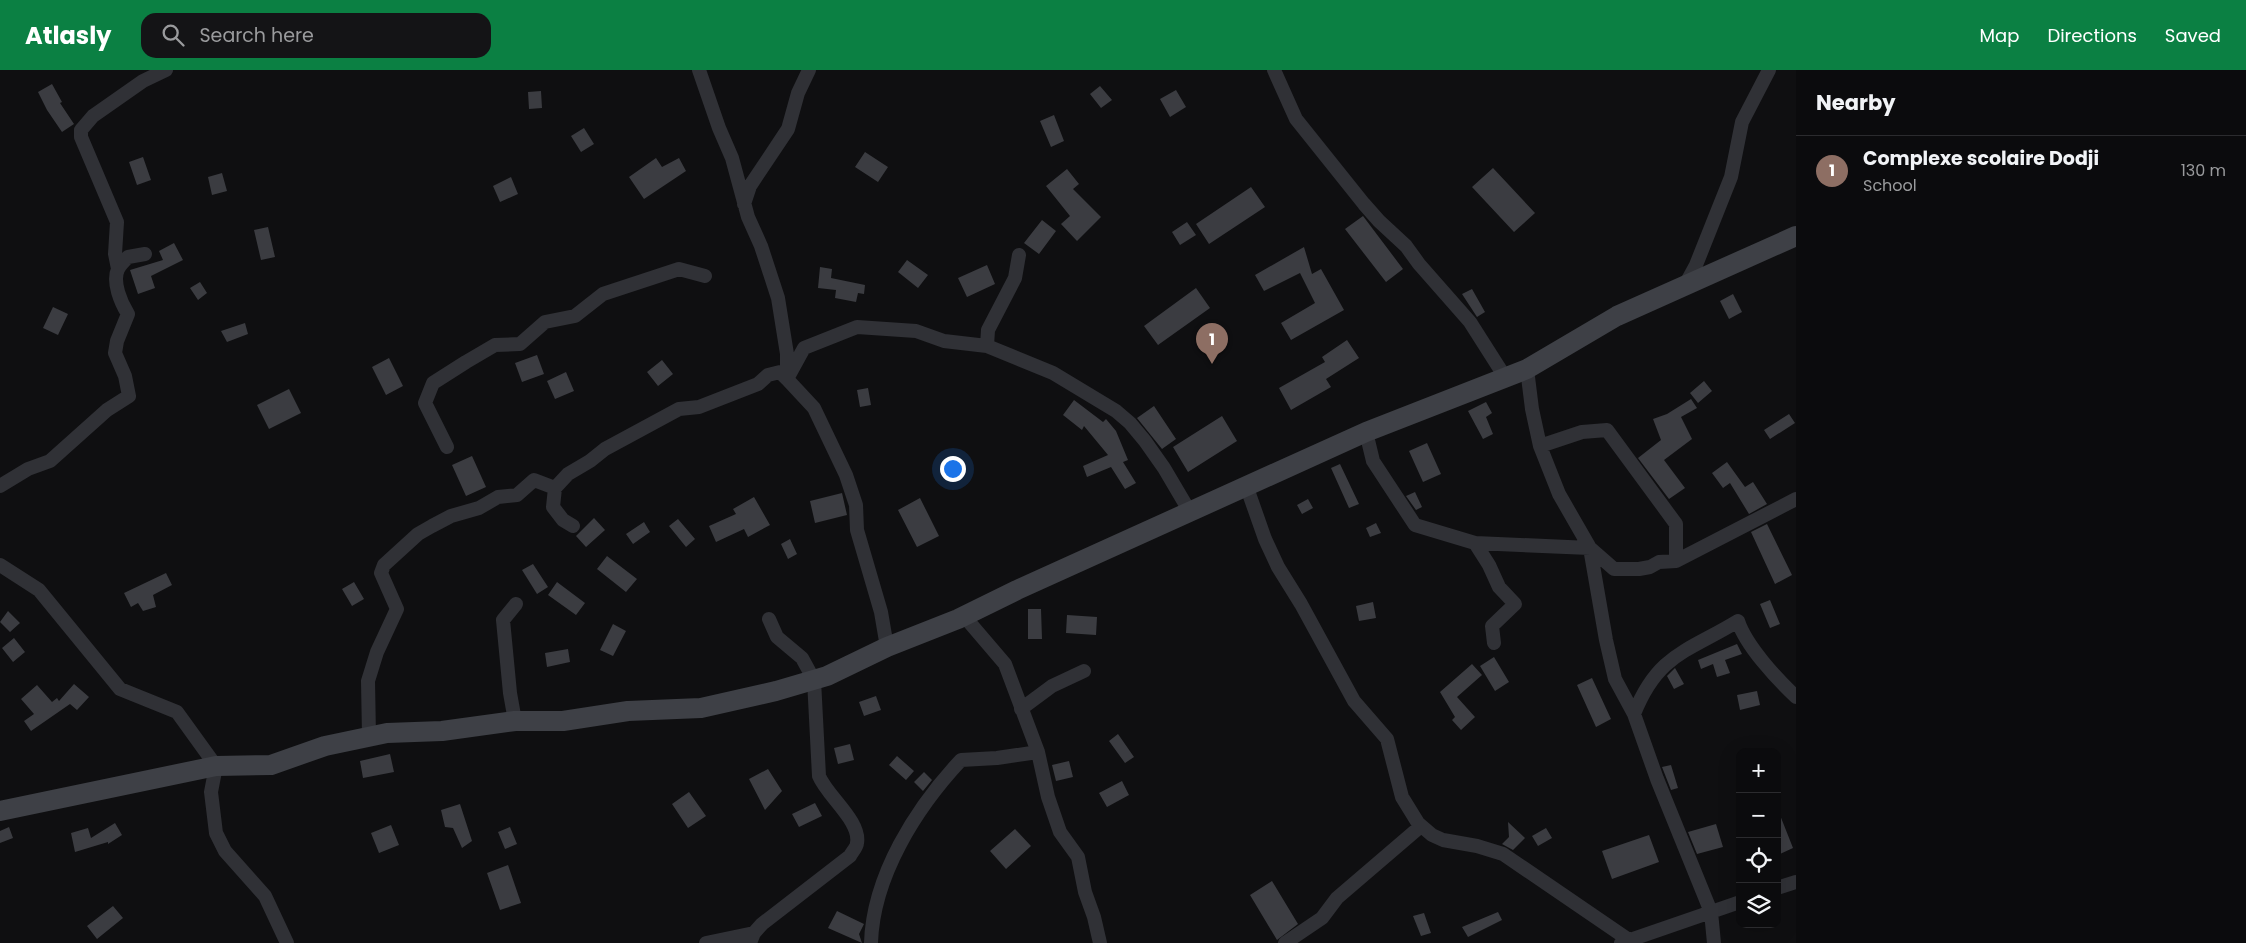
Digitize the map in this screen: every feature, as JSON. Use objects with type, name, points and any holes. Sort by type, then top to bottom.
[{"type":"main road","points":[[0,810],[216,766],[271,765],[325,746],[387,733],[442,731],[515,721],[563,721],[628,711],[701,708],[776,691],[827,676],[887,647],[964,616],[1017,590],[1366,432],[1527,369],[1617,316],[1684,288],[1796,236]]},
{"type":"street","points":[[118,269],[115,263],[117,222],[81,137],[81,130],[93,116],[124,93],[166,70]]},
{"type":"street","points":[[699,70],[719,128],[732,158],[744,205],[761,246],[778,298],[787,354],[787,379]]},
{"type":"street","points":[[744,205],[750,186],[788,129],[798,92],[809,70]]},
{"type":"street","points":[[1274,70],[1296,119],[1364,204],[1406,246],[1419,264],[1470,322],[1505,377]]},
{"type":"street","points":[[1684,288],[1696,265],[1731,177],[1742,122],[1769,70]]},
{"type":"street","points":[[0,486],[28,469],[50,462],[107,410],[129,396],[125,376],[115,353],[116,341],[128,314],[122,304],[116,282],[118,269],[128,257],[145,254]]},
{"type":"street","points":[[987,346],[988,330],[1015,278],[1018,255]]},
{"type":"street","points":[[447,447],[425,403],[433,383],[495,345],[520,344],[545,322],[575,316],[603,294],[679,269],[705,276]]},
{"type":"street","points":[[787,379],[804,348],[857,327],[916,331],[944,341],[987,346],[1053,373],[1116,411],[1130,423],[1145,441],[1164,468],[1190,512]]},
{"type":"street","points":[[1527,369],[1532,410],[1540,446],[1559,494],[1590,548],[1614,570],[1639,569],[1650,567],[1659,562],[1676,561],[1796,499]]},
{"type":"street","points":[[573,526],[564,520],[553,507],[555,488],[568,474],[590,461],[605,449],[679,409],[699,408],[758,384],[768,375],[780,372],[814,408],[846,475],[856,505],[857,530],[881,612],[887,647]]},
{"type":"street","points":[[1540,446],[1582,432],[1607,430],[1676,524],[1676,561]]},
{"type":"street","points":[[1366,432],[1374,461],[1415,525],[1475,543],[1590,548]]},
{"type":"street","points":[[369,736],[368,681],[377,652],[397,609],[381,573],[384,565],[418,534],[451,516],[479,508],[498,497],[517,495],[534,480],[555,488]]},
{"type":"street","points":[[1246,486],[1270,552],[1301,604],[1343,684],[1354,701],[1387,739],[1402,797],[1421,826],[1432,835],[1443,840],[1477,846],[1503,854],[1624,942],[1736,903]]},
{"type":"street","points":[[1475,543],[1489,565],[1499,587],[1515,604],[1492,626],[1494,643]]},
{"type":"street","points":[[1590,548],[1614,679],[1634,714],[1657,780],[1711,912],[1714,943]]},
{"type":"street","points":[[0,565],[39,590],[120,689],[177,712],[216,766],[211,792],[216,834],[225,852],[265,896],[287,943]]},
{"type":"street","points":[[515,721],[510,693],[503,620],[516,604]]},
{"type":"street","points":[[964,616],[1005,664],[1038,752],[1048,797],[1060,832],[1078,857],[1085,892],[1100,943]]},
{"type":"street","points":[[706,943],[752,938],[762,924],[850,856],[857,844],[857,832],[851,820],[822,785],[819,776],[814,680],[802,658],[777,637],[768,619]]},
{"type":"street","points":[[1634,714],[1647,686],[1665,664],[1676,655],[1738,621],[1744,635],[1756,652],[1796,696]]},
{"type":"street","points":[[1021,709],[1052,686],[1084,671]]},
{"type":"street","points":[[871,943],[871,924],[886,872],[937,786],[961,760],[997,758],[1038,752]]},
{"type":"street","points":[[1285,943],[1322,918],[1337,898],[1421,826]]},
{"type":"street","points":[[1781,887],[1796,882]]},
{"type":"building","points":[[52,84],[62,102],[60,103],[74,124],[62,132],[47,110],[38,92]]},
{"type":"building","points":[[1100,86],[1112,100],[1101,108],[1090,94]]},
{"type":"building","points":[[1176,90],[1186,107],[1170,117],[1160,99]]},
{"type":"building","points":[[541,91],[542,108],[529,109],[528,92]]},
{"type":"building","points":[[1054,115],[1064,141],[1051,147],[1040,121]]},
{"type":"building","points":[[584,128],[594,144],[581,152],[571,136]]},
{"type":"building","points":[[865,152],[888,167],[878,182],[855,167]]},
{"type":"building","points":[[143,157],[151,180],[137,185],[129,162]]},
{"type":"building","points":[[656,158],[662,167],[679,158],[686,171],[644,199],[629,177]]},
{"type":"building","points":[[1493,168],[1535,213],[1514,232],[1472,187]]},
{"type":"building","points":[[1067,169],[1079,184],[1073,189],[1101,217],[1077,241],[1061,224],[1070,216],[1046,186]]},
{"type":"building","points":[[222,173],[227,191],[212,195],[208,177]]},
{"type":"building","points":[[511,177],[518,194],[500,202],[493,186]]},
{"type":"building","points":[[1251,187],[1265,207],[1209,244],[1196,224]]},
{"type":"building","points":[[1363,216],[1403,269],[1386,282],[1345,229]]},
{"type":"building","points":[[1042,220],[1056,231],[1039,254],[1024,243]]},
{"type":"building","points":[[1187,222],[1196,235],[1180,245],[1172,232]]},
{"type":"building","points":[[268,227],[275,257],[261,260],[254,230]]},
{"type":"building","points":[[174,243],[183,260],[151,276],[155,288],[138,294],[130,270],[163,260],[159,251]]},
{"type":"building","points":[[1304,247],[1312,274],[1321,269],[1344,310],[1291,340],[1281,323],[1315,303],[1300,273],[1264,291],[1255,275]]},
{"type":"building","points":[[907,260],[928,275],[918,288],[898,272]]},
{"type":"building","points":[[987,265],[995,284],[967,297],[958,278]]},
{"type":"building","points":[[820,267],[832,269],[831,278],[865,285],[864,294],[858,293],[856,302],[835,298],[836,290],[818,288]]},
{"type":"building","points":[[200,282],[207,293],[198,300],[190,288]]},
{"type":"building","points":[[1196,288],[1210,308],[1158,345],[1144,326]]},
{"type":"building","points":[[1472,289],[1485,312],[1477,317],[1462,294]]},
{"type":"building","points":[[1733,294],[1742,312],[1729,319],[1720,301]]},
{"type":"building","points":[[53,307],[68,314],[58,335],[43,328]]},
{"type":"building","points":[[245,323],[248,334],[227,342],[221,331]]},
{"type":"building","points":[[1347,340],[1359,358],[1326,379],[1331,387],[1291,410],[1279,388],[1325,362],[1322,357]]},
{"type":"building","points":[[537,355],[544,374],[522,382],[515,363]]},
{"type":"building","points":[[389,358],[403,386],[386,395],[372,367]]},
{"type":"building","points":[[662,360],[673,374],[658,386],[647,372]]},
{"type":"building","points":[[566,372],[574,391],[555,399],[547,381]]},
{"type":"building","points":[[1704,381],[1712,391],[1698,403],[1690,393]]},
{"type":"building","points":[[868,388],[871,405],[860,407],[857,390]]},
{"type":"building","points":[[289,389],[301,413],[269,429],[257,405]]},
{"type":"building","points":[[1691,399],[1697,408],[1681,417],[1692,439],[1664,460],[1685,488],[1669,499],[1638,458],[1661,440],[1653,419],[1667,414]]},
{"type":"building","points":[[1074,400],[1103,422],[1106,419],[1116,431],[1128,460],[1123,462],[1136,483],[1125,489],[1111,467],[1087,477],[1083,466],[1108,455],[1084,426],[1082,430],[1063,415]]},
{"type":"building","points":[[1486,402],[1492,413],[1486,417],[1493,434],[1483,439],[1468,411]]},
{"type":"building","points":[[1154,406],[1176,439],[1162,449],[1137,418]]},
{"type":"building","points":[[1789,414],[1795,423],[1770,439],[1764,430]]},
{"type":"building","points":[[1222,416],[1237,441],[1188,472],[1173,447]]},
{"type":"building","points":[[1427,443],[1441,474],[1423,482],[1409,451]]},
{"type":"building","points":[[472,456],[486,487],[466,496],[452,465]]},
{"type":"building","points":[[1727,462],[1745,487],[1753,482],[1767,504],[1749,514],[1730,483],[1723,488],[1712,473]]},
{"type":"building","points":[[1340,464],[1359,504],[1349,508],[1331,468]]},
{"type":"building","points":[[1415,492],[1422,507],[1416,510],[1406,496]]},
{"type":"building","points":[[842,493],[847,515],[815,523],[810,501]]},
{"type":"building","points":[[754,497],[770,525],[748,537],[744,529],[716,542],[709,526],[736,514],[733,509]]},
{"type":"building","points":[[920,498],[939,536],[917,547],[898,510]]},
{"type":"building","points":[[1308,499],[1313,508],[1302,514],[1297,505]]},
{"type":"building","points":[[594,518],[605,530],[586,547],[576,536]]},
{"type":"building","points":[[678,519],[695,539],[686,547],[669,526]]},
{"type":"building","points":[[644,522],[650,532],[633,544],[626,534]]},
{"type":"building","points":[[1376,523],[1381,533],[1370,537],[1366,528]]},
{"type":"building","points":[[1767,524],[1792,575],[1775,584],[1751,532]]},
{"type":"building","points":[[790,539],[797,554],[788,559],[781,544]]},
{"type":"building","points":[[607,556],[637,579],[626,592],[597,569]]},
{"type":"building","points":[[533,564],[548,587],[537,594],[522,570]]},
{"type":"building","points":[[166,573],[172,585],[153,595],[156,607],[143,611],[138,603],[131,607],[124,593]]},
{"type":"building","points":[[354,582],[364,599],[352,606],[342,589]]},
{"type":"building","points":[[557,582],[585,603],[576,615],[548,595]]},
{"type":"building","points":[[1770,600],[1780,624],[1770,628],[1760,604]]},
{"type":"building","points":[[1373,602],[1376,618],[1359,621],[1356,606]]},
{"type":"building","points":[[1028,609],[1041,609],[1042,639],[1028,639]]},
{"type":"building","points":[[8,611],[20,623],[10,632],[0,622]]},
{"type":"building","points":[[1067,615],[1097,617],[1096,635],[1066,633]]},
{"type":"building","points":[[613,624],[626,631],[613,656],[600,650]]},
{"type":"building","points":[[14,638],[25,652],[13,662],[2,648]]},
{"type":"building","points":[[1737,644],[1742,654],[1725,660],[1730,673],[1717,677],[1713,664],[1701,669],[1698,660]]},
{"type":"building","points":[[568,649],[570,662],[547,667],[545,653]]},
{"type":"building","points":[[1494,657],[1509,682],[1495,691],[1480,666]]},
{"type":"building","points":[[1472,664],[1482,675],[1457,697],[1475,717],[1461,730],[1452,720],[1455,717],[1440,692]]},
{"type":"building","points":[[1675,668],[1684,684],[1674,689],[1667,676]]},
{"type":"building","points":[[1592,678],[1611,719],[1596,727],[1577,685]]},
{"type":"building","points":[[74,684],[89,697],[77,710],[70,704],[31,731],[24,721],[34,714],[21,699],[37,685],[52,702],[57,698],[59,701]]},
{"type":"building","points":[[1757,691],[1760,705],[1740,710],[1737,695]]},
{"type":"building","points":[[876,696],[881,710],[864,716],[859,702]]},
{"type":"building","points":[[1118,734],[1134,757],[1125,763],[1109,741]]},
{"type":"building","points":[[850,744],[854,760],[838,764],[834,748]]},
{"type":"building","points":[[390,754],[394,772],[363,778],[360,761]]},
{"type":"building","points":[[897,756],[914,771],[906,780],[889,765]]},
{"type":"building","points":[[1069,761],[1073,777],[1056,781],[1052,765]]},
{"type":"building","points":[[1671,765],[1678,788],[1671,790],[1662,767]]},
{"type":"building","points":[[768,769],[782,791],[765,810],[749,779]]},
{"type":"building","points":[[924,772],[932,780],[923,791],[914,782]]},
{"type":"building","points":[[1122,781],[1129,795],[1107,807],[1099,793]]},
{"type":"building","points":[[689,792],[706,816],[688,828],[672,804]]},
{"type":"building","points":[[815,803],[822,816],[799,827],[792,814]]},
{"type":"building","points":[[460,804],[472,841],[462,848],[453,828],[445,827],[441,810]]},
{"type":"building","points":[[1781,818],[1793,848],[1781,854]]},
{"type":"building","points":[[1508,822],[1525,838],[1513,850],[1502,844],[1509,837]]},
{"type":"building","points":[[115,823],[122,835],[108,844],[108,842],[75,852],[71,833],[88,828],[91,838]]},
{"type":"building","points":[[1716,824],[1723,847],[1697,854],[1688,832]]},
{"type":"building","points":[[391,825],[399,845],[379,853],[371,833]]},
{"type":"building","points":[[9,827],[13,838],[0,843],[0,831]]},
{"type":"building","points":[[510,827],[517,844],[505,849],[498,832]]},
{"type":"building","points":[[1546,828],[1552,838],[1538,846],[1532,836]]},
{"type":"building","points":[[1015,829],[1031,846],[1006,869],[990,851]]},
{"type":"building","points":[[1649,835],[1659,862],[1612,879],[1602,851]]},
{"type":"building","points":[[508,865],[521,903],[500,910],[487,873]]},
{"type":"building","points":[[1272,881],[1298,924],[1277,940],[1250,895]]},
{"type":"building","points":[[113,906],[123,918],[97,939],[87,926]]},
{"type":"building","points":[[837,911],[864,924],[859,934],[862,943],[828,928]]},
{"type":"building","points":[[1498,912],[1502,920],[1468,937],[1462,927]]},
{"type":"building","points":[[1424,913],[1431,933],[1421,936],[1413,916]]},
{"type":"place","name":"Complexe scolaire Dodji","points":[[1212,364]]}]
